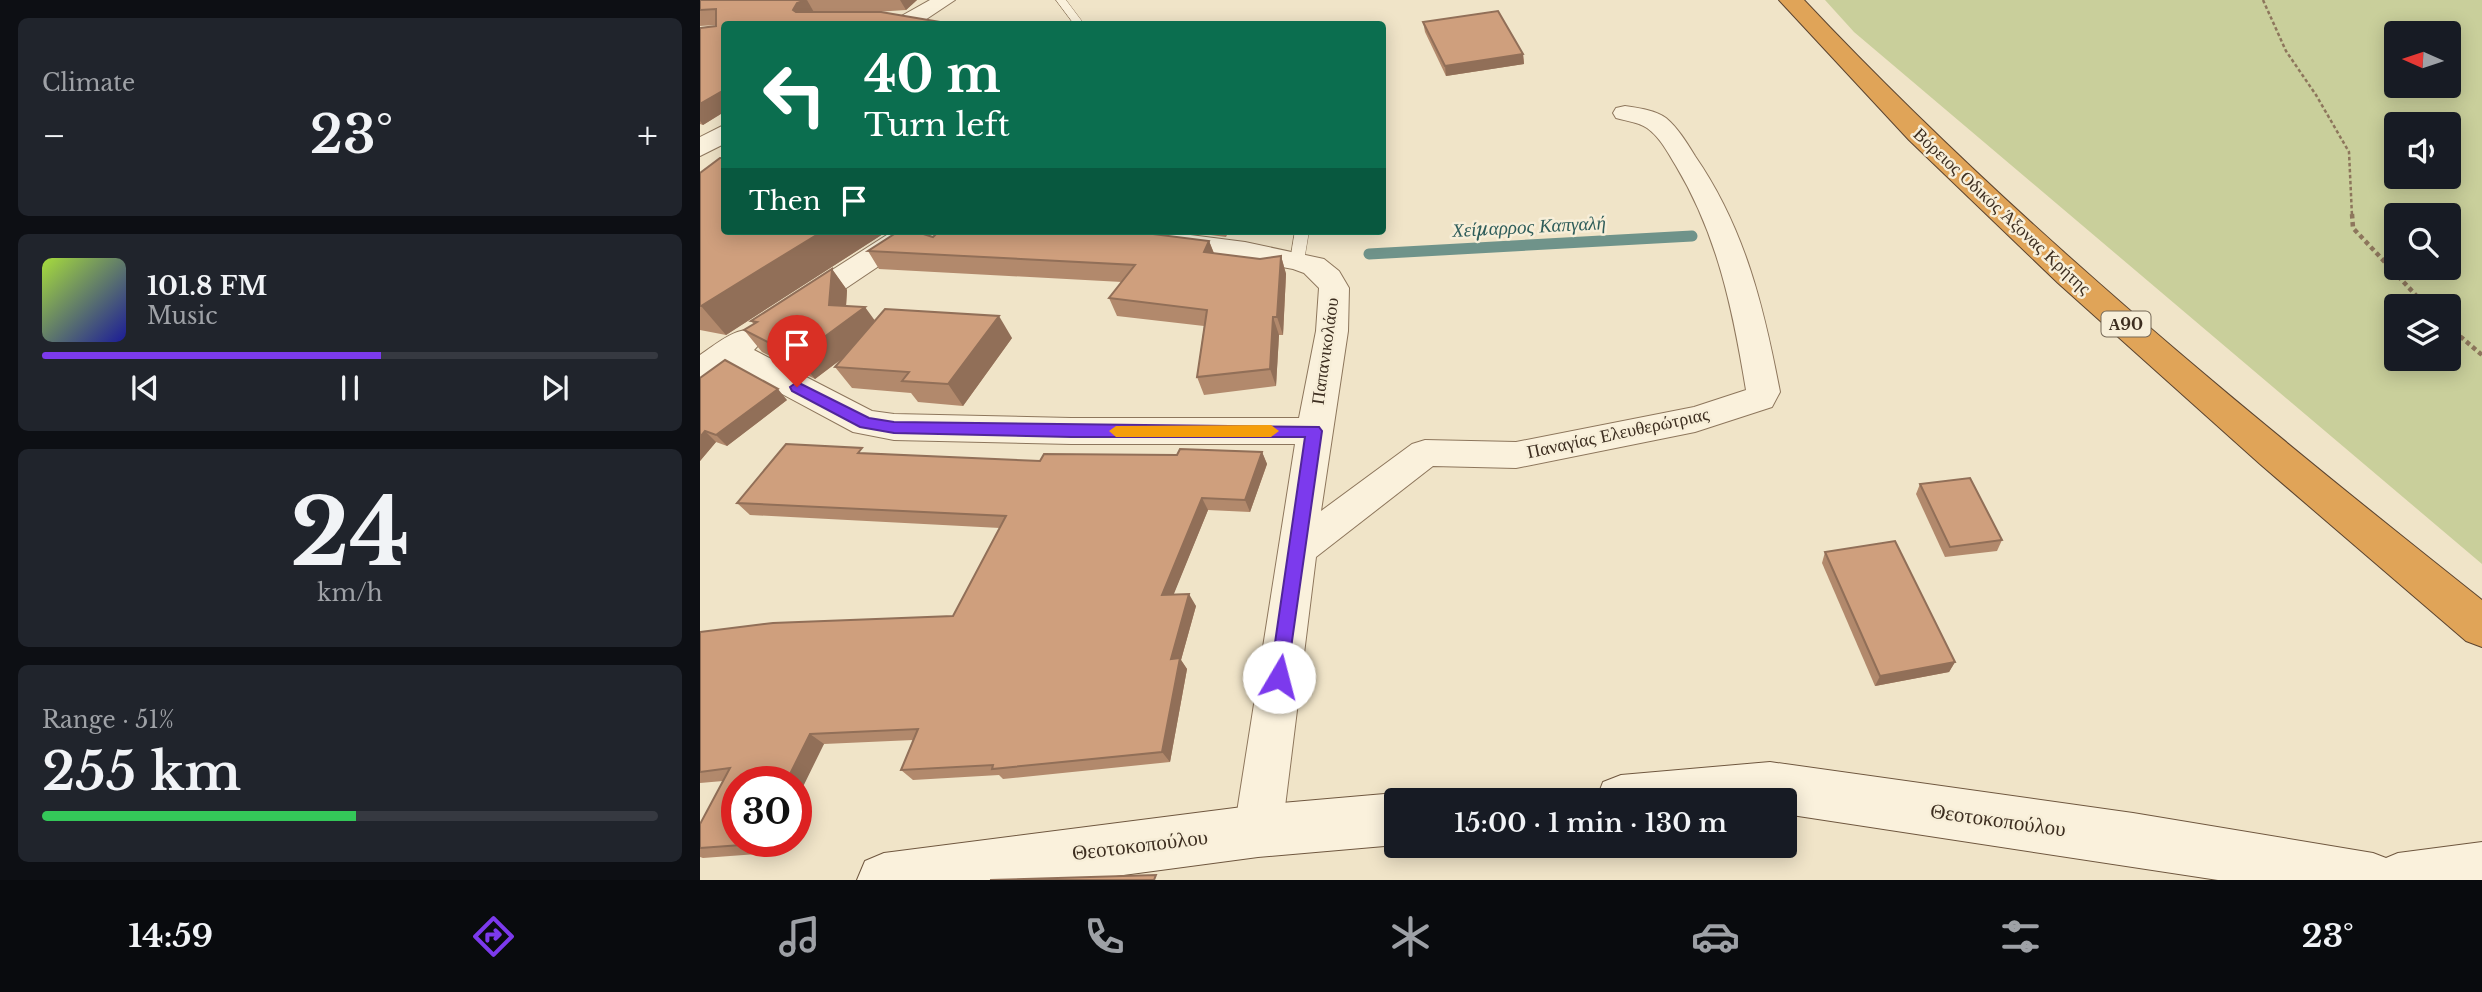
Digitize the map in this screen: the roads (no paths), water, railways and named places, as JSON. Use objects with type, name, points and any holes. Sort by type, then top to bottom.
[{"type":"highway","name":"Βόρειος Οδικός Άξονας Κρήτης","points":[[1791,0],[1937,152],[2061,267],[2245,429],[2482,627]]},
{"type":"main road","name":"Θεοτοκοπούλου","points":[[1759,788],[1777,788]]},
{"type":"main road","name":"Θεοτοκοπούλου","points":[[1797,791],[2133,839],[2373,880]]},
{"type":"main road","name":"Θεοτοκοπούλου","points":[[884,880],[1258,831],[1384,820]]},
{"type":"main road","points":[[2398,880],[2482,869]]},
{"type":"street","points":[[902,21],[945,0]]},
{"type":"street","name":"Παναγίας Ελευθερώτριας","points":[[1297,550],[1424,453],[1516,455],[1695,419],[1760,398],[1763,392],[1747,299],[1708,194],[1656,122],[1625,113]]},
{"type":"street","points":[[700,148],[721,135]]},
{"type":"street","points":[[700,160],[721,162]]},
{"type":"street","points":[[700,370],[906,235]]},
{"type":"street","name":"Παπανικολάου","points":[[1123,235],[1245,251],[1300,246],[1334,288],[1332,331],[1314,431],[1258,831]]},
{"type":"street","points":[[729,351],[865,423],[894,428],[1314,431]]},
{"type":"lane","points":[[1061,0],[1077,21]]},
{"type":"waterway","name":"Χείμαρρος Καπγαλή","points":[[1369,254],[1692,236]]}]
